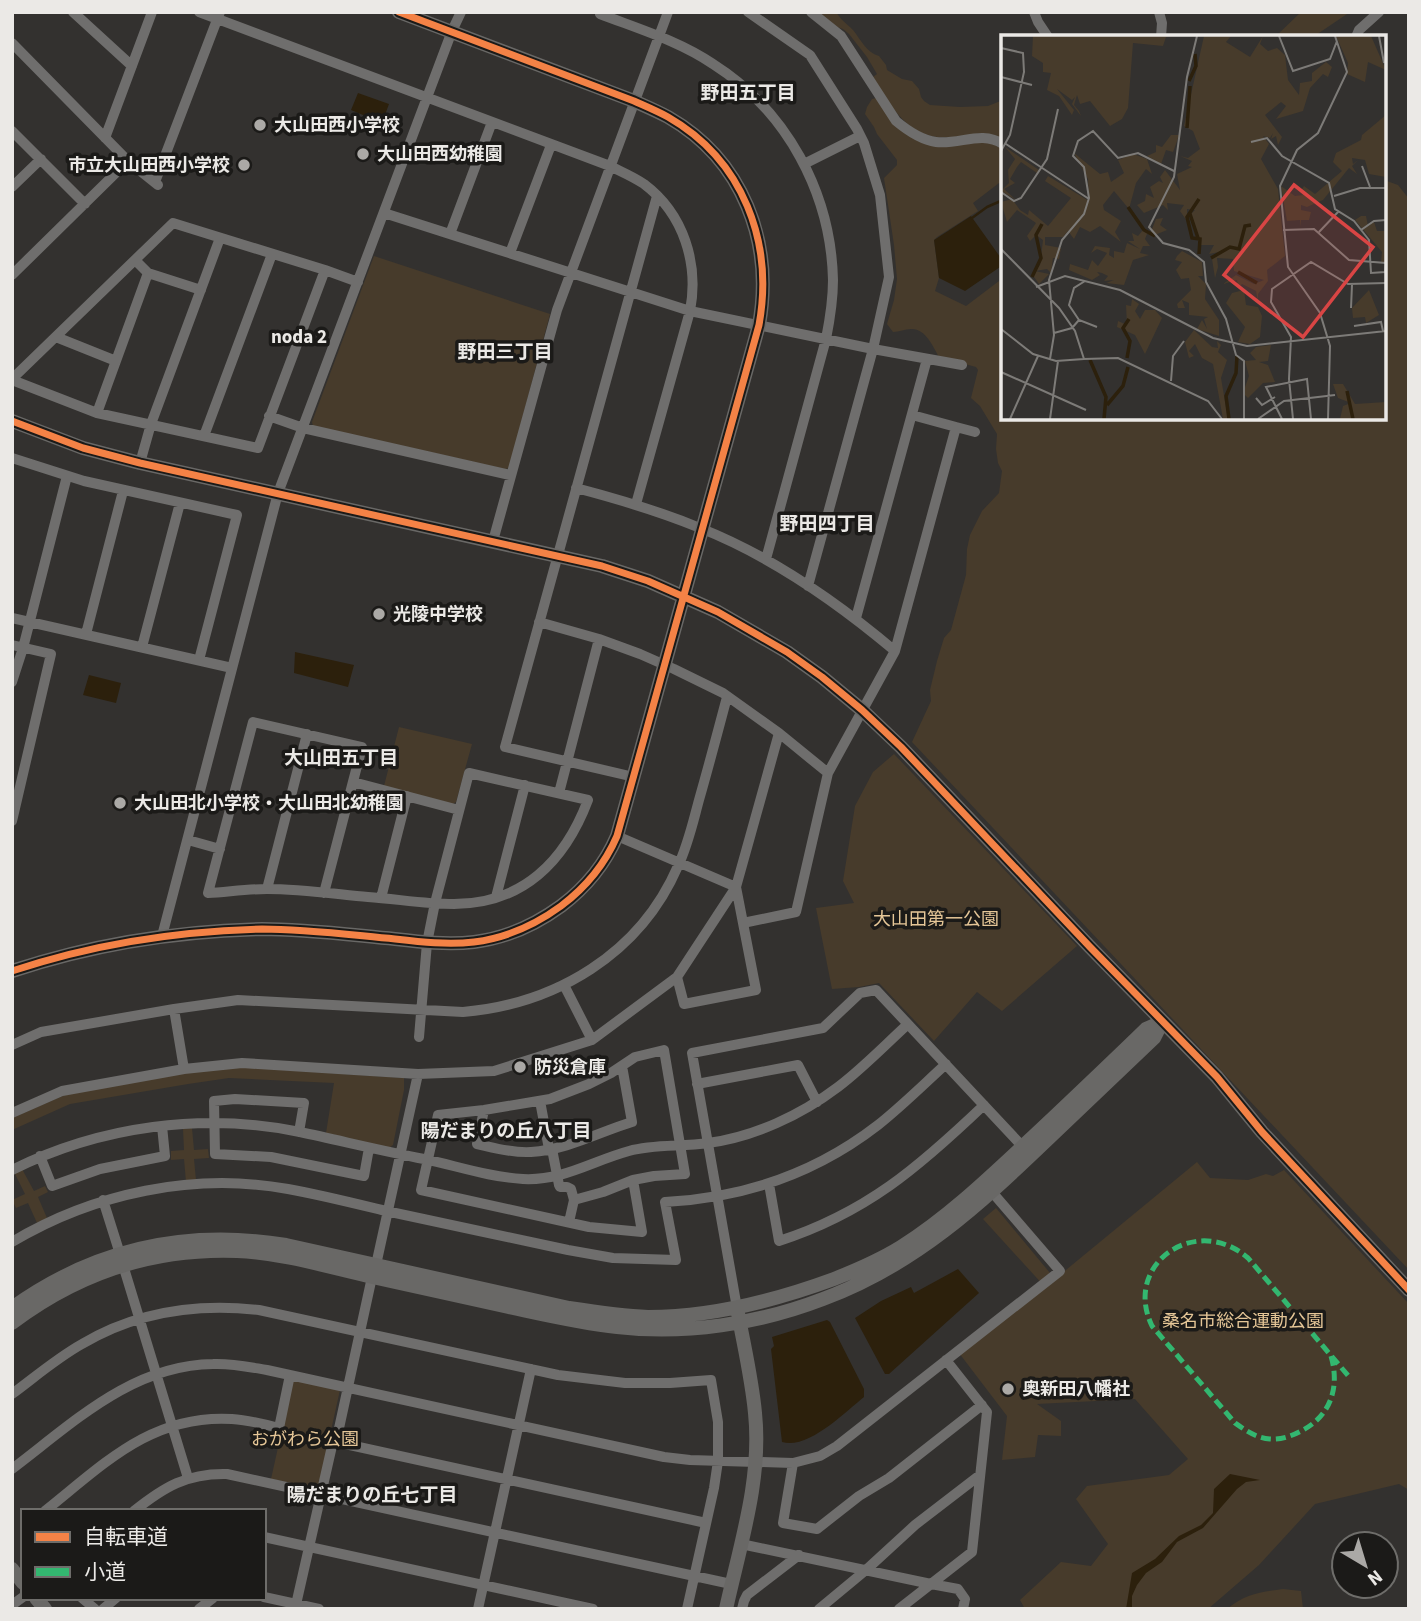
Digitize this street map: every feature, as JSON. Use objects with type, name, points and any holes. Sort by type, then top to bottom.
[{"type":"street","points":[[73,12],[132,66]]},
{"type":"street","points":[[105,138],[152,12]]},
{"type":"street","points":[[199,12],[218,16],[610,166],[642,183],[657,196],[683,234],[690,253],[693,284],[690,311],[636,505]]},
{"type":"street","points":[[12,971],[91,948],[162,936],[216,931],[306,931],[427,943],[475,942],[503,936],[536,923],[568,901],[597,872],[617,836],[759,325],[763,293],[762,254],[754,223],[740,189],[718,159],[688,130],[668,117],[399,12]]},
{"type":"street","points":[[162,936],[278,493],[461,12]]},
{"type":"street","points":[[493,541],[549,337],[570,273],[668,12]]},
{"type":"street","points":[[748,12],[810,55],[860,136],[880,195],[889,277],[873,349],[808,586]]},
{"type":"street","points":[[811,12],[841,36],[896,121],[904,128],[936,142],[978,137],[1001,143]]},
{"type":"street","points":[[1034,12],[1047,35]]},
{"type":"street","points":[[1159,12],[1161,35]]},
{"type":"street","points":[[1357,35],[1379,12]]},
{"type":"street","points":[[599,13],[685,47],[712,63],[749,91],[781,127],[804,164],[820,202],[831,253],[832,301],[826,339],[765,559]]},
{"type":"street","points":[[12,43],[128,161],[156,184],[218,16]]},
{"type":"street","points":[[450,234],[492,122]]},
{"type":"street","points":[[12,131],[85,204]]},
{"type":"street","points":[[804,164],[860,136]]},
{"type":"street","points":[[510,253],[551,145]]},
{"type":"street","points":[[12,187],[40,159]]},
{"type":"street","points":[[12,275],[128,161]]},
{"type":"street","points":[[634,777],[505,747],[657,196]]},
{"type":"street","points":[[384,213],[690,311],[962,365]]},
{"type":"street","points":[[325,270],[258,448],[97,412],[12,379],[173,223],[325,270],[358,282]]},
{"type":"street","points":[[140,463],[150,424],[220,238]]},
{"type":"street","points":[[204,436],[272,254]]},
{"type":"street","points":[[135,260],[148,273],[201,290]]},
{"type":"street","points":[[97,412],[148,273]]},
{"type":"street","points":[[56,337],[116,360]]},
{"type":"street","points":[[856,618],[927,359]]},
{"type":"street","points":[[912,415],[975,432]]},
{"type":"street","points":[[269,416],[303,428],[510,475]]},
{"type":"street","points":[[12,421],[83,448],[140,463],[558,555],[629,574],[718,612],[787,652],[862,709],[901,747],[1217,1077],[1262,1132],[1409,1290]]},
{"type":"street","points":[[743,923],[796,912],[828,773],[895,651],[956,427]]},
{"type":"street","points":[[12,458],[123,491],[237,515],[200,660]]},
{"type":"street","points":[[12,682],[18,646],[29,622],[67,476]]},
{"type":"street","points":[[576,488],[701,528],[765,559],[856,618],[895,651]]},
{"type":"street","points":[[86,634],[123,491]]},
{"type":"street","points":[[142,647],[180,503]]},
{"type":"street","points":[[12,618],[232,668]]},
{"type":"street","points":[[539,622],[600,639],[665,665],[727,696],[779,733],[828,773]]},
{"type":"street","points":[[559,793],[600,639]]},
{"type":"street","points":[[12,821],[51,654],[18,646]]},
{"type":"street","points":[[12,1045],[41,1032],[174,1009],[250,1000],[463,1012],[490,1009],[528,999],[564,985],[602,962],[636,931],[657,904],[679,864],[689,836],[727,696]]},
{"type":"street","points":[[324,893],[362,747],[253,722],[208,893],[267,889],[436,903],[464,904],[486,900],[522,885],[543,871],[572,837],[588,800],[469,773],[436,903],[427,943],[419,1037]]},
{"type":"street","points":[[12,1113],[62,1091],[184,1069],[242,1063],[418,1074],[494,1071],[592,1040],[677,977],[736,887],[779,733]]},
{"type":"street","points":[[267,889],[307,734]]},
{"type":"street","points":[[352,782],[459,810]]},
{"type":"street","points":[[496,897],[525,785]]},
{"type":"street","points":[[381,898],[407,796]]},
{"type":"street","points":[[617,836],[736,887]]},
{"type":"street","points":[[188,840],[219,849]]},
{"type":"street","points":[[677,977],[684,1004],[755,990],[736,887]]},
{"type":"street","points":[[564,985],[592,1040]]},
{"type":"street","points":[[726,1609],[751,1494],[755,1463],[755,1413],[692,1053],[823,1028],[860,993],[876,990],[1023,1146]]},
{"type":"street","points":[[174,1009],[184,1069]]},
{"type":"street","points":[[738,1315],[872,1263],[898,1249],[954,1209],[1146,1030],[1162,1022]]},
{"type":"street","points":[[12,1323],[54,1294],[146,1248],[173,1243],[235,1239],[286,1245],[374,1271],[600,1312],[649,1317],[738,1315],[822,1299],[903,1260],[944,1233],[992,1192],[1154,1038],[1162,1022]]},
{"type":"street","points":[[12,1170],[40,1156],[92,1139],[139,1129],[214,1123],[299,1132],[486,1174],[531,1179],[557,1176],[572,1173],[630,1150],[708,1143],[766,1127],[817,1102],[850,1078],[908,1024]]},
{"type":"street","points":[[574,1200],[633,1180],[685,1174],[664,1050],[641,1055],[600,1079],[540,1101],[438,1115],[421,1190],[589,1227],[642,1232],[633,1180]]},
{"type":"street","points":[[12,1242],[44,1224],[103,1200],[166,1187],[217,1183],[287,1188],[613,1258],[676,1260],[665,1202],[718,1197],[752,1189],[809,1168],[855,1142],[891,1114],[946,1063]]},
{"type":"street","points":[[698,1084],[798,1065],[817,1102]]},
{"type":"street","points":[[484,1110],[477,1144],[532,1152],[592,1137],[632,1122],[622,1066]]},
{"type":"street","points":[[296,1606],[320,1493],[332,1446],[336,1442],[418,1074]]},
{"type":"street","points":[[299,1132],[304,1104],[234,1099],[214,1101],[215,1154],[271,1157],[364,1176],[369,1149]]},
{"type":"street","points":[[540,1101],[559,1185],[569,1187],[574,1200],[569,1222]]},
{"type":"street","points":[[768,1184],[779,1241],[832,1220],[885,1190],[930,1156],[984,1105]]},
{"type":"street","points":[[40,1156],[52,1185],[100,1169],[165,1156],[162,1126]]},
{"type":"street","points":[[12,1469],[106,1397],[126,1386],[156,1374],[188,1366],[215,1364],[250,1367],[290,1375],[664,1457],[793,1463],[820,1456],[837,1446],[1060,1271],[992,1192]]},
{"type":"street","points":[[103,1200],[188,1478]]},
{"type":"street","points":[[12,1308],[61,1277],[100,1260],[122,1260]]},
{"type":"street","points":[[12,1394],[81,1344],[114,1328],[139,1319],[201,1308],[240,1308],[268,1312],[575,1377],[625,1382],[710,1380],[718,1422],[718,1461],[687,1609]]},
{"type":"street","points":[[900,1609],[972,1552],[987,1412],[946,1360]]},
{"type":"street","points":[[478,1609],[531,1369]]},
{"type":"street","points":[[48,1509],[125,1449],[146,1436],[172,1426],[223,1419],[279,1427],[290,1375]]},
{"type":"street","points":[[793,1463],[783,1523],[817,1530],[982,1405]]},
{"type":"street","points":[[336,1442],[706,1523]]},
{"type":"street","points":[[137,1509],[163,1489],[188,1478],[227,1474],[731,1584]]},
{"type":"street","points":[[819,1609],[915,1525],[980,1475]]},
{"type":"street","points":[[266,1537],[593,1609]]},
{"type":"street","points":[[741,1544],[958,1589],[965,1599],[963,1609]]},
{"type":"street","points":[[742,1609],[747,1595],[799,1555]]},
{"type":"street","points":[[266,1598],[319,1609]]},
{"type":"green space","points":[[818,12],[836,12],[867,49],[879,56],[887,70],[902,79],[912,81],[924,101],[930,105],[988,106],[1001,101],[1001,138],[984,134],[939,137],[914,129],[888,101],[873,77],[877,74],[867,57],[849,34]]},
{"type":"green space","points":[[1301,12],[1350,12],[1316,35],[1277,35]]},
{"type":"green space","points":[[876,98],[912,137],[984,140],[1001,148],[1001,182],[973,203],[978,211],[934,240],[939,278],[935,291],[966,306],[1001,280],[1001,420],[1386,420],[1386,181],[1398,185],[1409,199],[1409,1270],[912,742],[931,701],[930,690],[937,661],[944,638],[951,630],[966,575],[970,535],[982,511],[999,493],[1002,471],[996,449],[997,434],[980,406],[971,398],[978,370],[976,367],[939,357],[928,338],[916,329],[893,332],[887,324],[897,279],[884,178],[897,165],[897,160],[865,114],[872,99]]},
{"type":"green space","points":[[374,256],[550,314],[509,468],[313,426],[312,422]]},
{"type":"green space","points":[[399,727],[472,744],[456,802],[453,804],[384,786]]},
{"type":"green space","name":"大山田第一公園","points":[[894,754],[1077,946],[1002,1011],[977,992],[934,1041],[879,983],[832,989],[816,908],[854,903],[843,881],[855,806],[873,772]]},
{"type":"green space","points":[[238,1067],[404,1078],[393,1145],[389,1148],[326,1133],[334,1083],[229,1078],[70,1104],[12,1130],[12,1118],[67,1094],[176,1074]]},
{"type":"green space","points":[[192,1128],[194,1150],[208,1149],[209,1158],[194,1159],[196,1180],[186,1182],[184,1159],[171,1160],[171,1151],[184,1150],[183,1129]]},
{"type":"green space","name":"桑名市総合運動公園","points":[[1197,1162],[1210,1178],[1248,1180],[1266,1174],[1273,1176],[1284,1170],[1409,1304],[1409,1490],[1399,1484],[1315,1504],[1259,1565],[1208,1609],[1025,1609],[1020,1600],[1061,1562],[1091,1566],[1108,1544],[1076,1499],[1087,1486],[1169,1475],[1188,1459],[1135,1399],[1037,1404],[1061,1421],[1061,1436],[1038,1435],[1035,1457],[1002,1460],[1007,1416],[959,1353],[1045,1287],[983,1219],[996,1208],[1055,1279]]},
{"type":"green space","points":[[22,1169],[34,1191],[45,1186],[48,1192],[38,1197],[47,1218],[37,1223],[28,1203],[16,1208],[12,1200],[25,1194],[14,1172]]},
{"type":"green space","name":"おがわら公園","points":[[293,1380],[340,1390],[318,1489],[271,1479]]},
{"type":"green space","points":[[1283,1589],[1301,1591],[1303,1609],[1227,1609],[1253,1594]]},
{"type":"shaded area","points":[[358,93],[389,104],[382,123],[351,110]]},
{"type":"shaded area","points":[[971,216],[1001,258],[1001,266],[965,291],[939,278],[934,240]]},
{"type":"shaded area","points":[[295,652],[354,665],[348,687],[294,673]]},
{"type":"shaded area","points":[[89,675],[121,683],[116,703],[83,695]]},
{"type":"shaded area","points":[[958,1269],[979,1293],[889,1374],[885,1374],[855,1318],[881,1301],[911,1287],[914,1293]]},
{"type":"shaded area","points":[[827,1320],[864,1389],[864,1397],[814,1435],[792,1443],[782,1442],[771,1349],[774,1346],[772,1337]]},
{"type":"shaded area","points":[[1230,1474],[1260,1480],[1246,1482],[1203,1528],[1177,1542],[1162,1562],[1146,1573],[1132,1596],[1132,1609],[1126,1609],[1132,1573],[1155,1559],[1179,1536],[1201,1525],[1213,1513],[1214,1489]]},
{"type":"waterway","points":[[972,218],[1001,201]]},
{"type":"marked path","points":[[1331,1356],[1334,1368],[1333,1389],[1331,1400],[1320,1417],[1301,1431],[1278,1439],[1265,1438],[1247,1431],[1235,1423],[1152,1326],[1145,1303],[1147,1283],[1155,1265],[1169,1252],[1187,1243],[1207,1241],[1228,1245],[1248,1258],[1351,1379]]},
{"type":"cycle path","points":[[12,971],[104,946],[230,930],[328,932],[444,943],[486,940],[520,930],[561,906],[594,875],[617,836],[759,325],[762,264],[757,234],[734,180],[716,156],[694,135],[668,117],[634,101],[399,12]]},
{"type":"cycle path","points":[[12,421],[83,448],[140,463],[602,566],[648,581],[718,612],[787,652],[862,710],[901,747],[1217,1077],[1262,1132],[1409,1290]]},
{"type":"place","name":"大山田西小学校","points":[[260,125]]},
{"type":"place","name":"大山田西幼稚園","points":[[363,154]]},
{"type":"place","name":"市立大山田西小学校","points":[[244,165]]},
{"type":"place","name":"光陵中学校","points":[[379,614]]},
{"type":"place","name":"大山田北小学校・大山田北幼稚園","points":[[120,803]]},
{"type":"place","name":"防災倉庫","points":[[520,1067]]},
{"type":"place","name":"奥新田八幡社","points":[[1008,1389]]},
{"type":"district","name":"野田五丁目","points":[[748,92]]},
{"type":"district","name":"noda 2","points":[[299,336]]},
{"type":"district","name":"野田三丁目","points":[[505,351]]},
{"type":"district","name":"野田四丁目","points":[[827,523]]},
{"type":"district","name":"大山田五丁目","points":[[341,757]]},
{"type":"district","name":"陽だまりの丘八丁目","points":[[506,1130]]},
{"type":"district","name":"陽だまりの丘七丁目","points":[[372,1494]]}]
